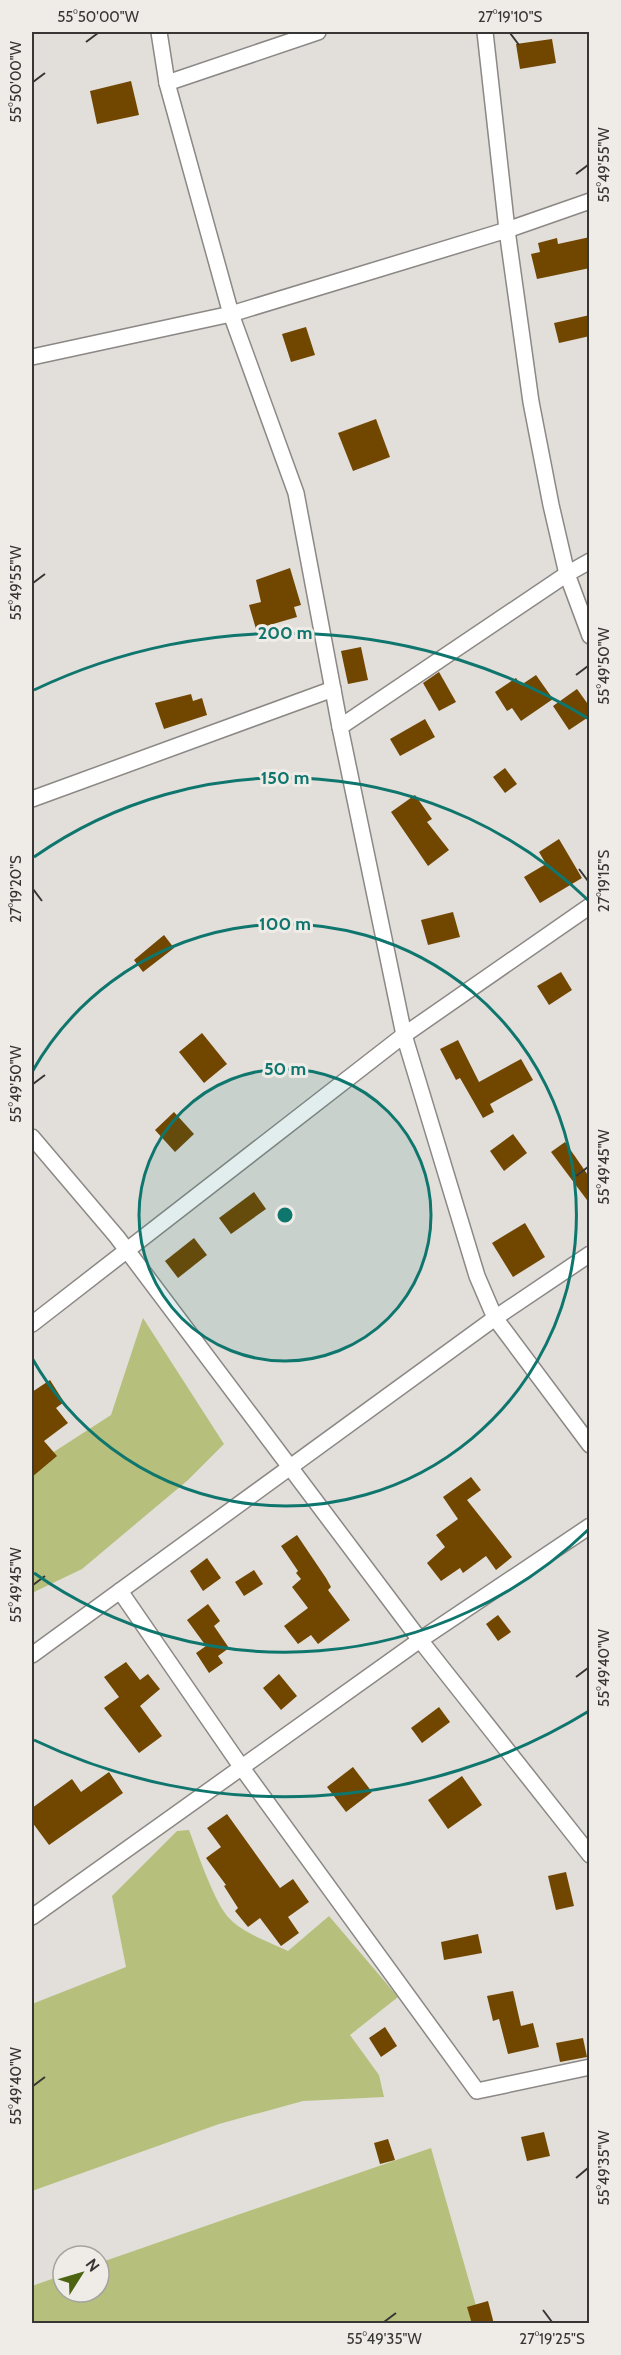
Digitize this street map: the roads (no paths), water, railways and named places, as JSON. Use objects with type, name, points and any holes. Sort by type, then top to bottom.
[{"type":"street","points":[[159,32],[167,83],[231,314],[296,493],[340,727],[404,1035],[477,1276],[495,1318],[590,1445]]},
{"type":"street","points":[[167,83],[318,32]]},
{"type":"street","points":[[485,32],[507,230],[531,402],[550,505],[567,574],[590,636]]},
{"type":"street","points":[[32,357],[231,314],[507,230],[590,201]]},
{"type":"street","points":[[340,727],[567,574],[590,561]]},
{"type":"street","points":[[32,799],[333,689]]},
{"type":"street","points":[[32,1324],[404,1035],[590,906]]},
{"type":"street","points":[[32,1137],[127,1251],[420,1640],[590,1855]]},
{"type":"street","points":[[32,1655],[495,1318],[590,1254]]},
{"type":"street","points":[[32,1917],[420,1640],[590,1526]]},
{"type":"street","points":[[120,1591],[242,1768],[477,2091],[590,2067]]}]
